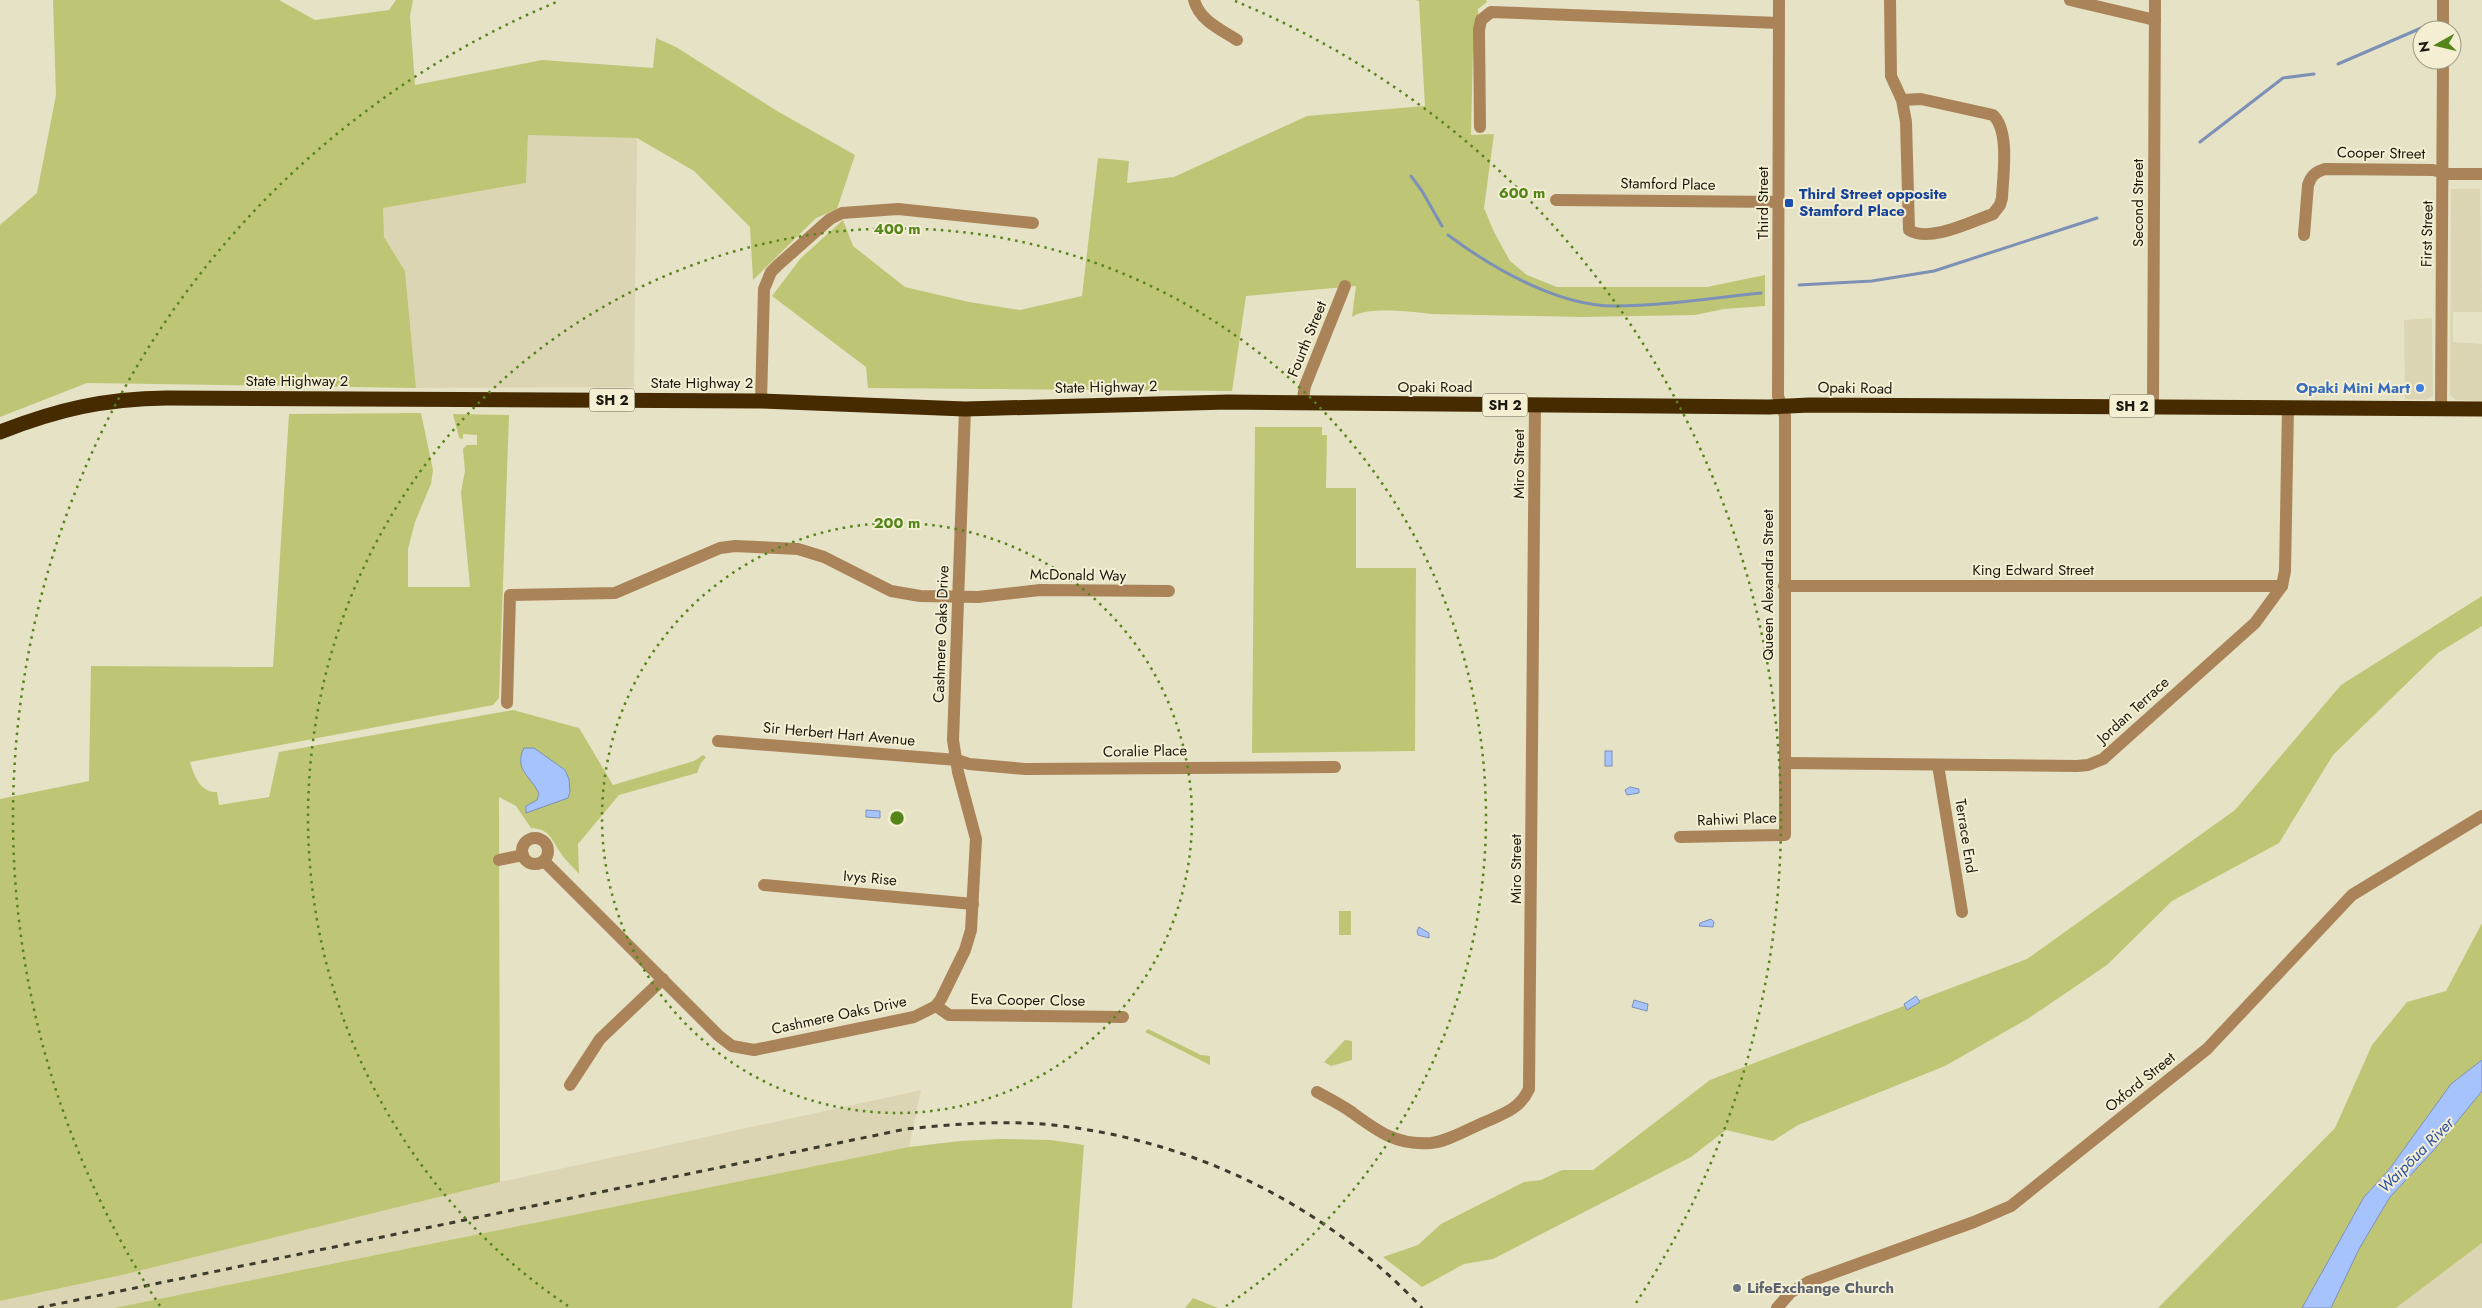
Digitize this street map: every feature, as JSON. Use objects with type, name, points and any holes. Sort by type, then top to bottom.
[{"type":"highway","name":"State Highway 2","points":[[0,432],[83,405],[140,399],[761,401],[965,408],[1228,402]]},
{"type":"highway","name":"Opaki Road","points":[[1228,402],[1302,404],[2154,406],[2482,409]]},
{"type":"street","points":[[1194,0],[1198,12],[1205,20],[1237,40]]},
{"type":"street","name":"Third Street","points":[[1779,0],[1780,202],[1778,396],[1782,406]]},
{"type":"street","points":[[1890,0],[1891,76],[1902,100],[1906,122],[1909,230],[1918,236],[1930,236],[1993,214],[2000,205],[2002,198],[2003,143],[1998,120],[1993,115],[1921,98],[1902,100]]},
{"type":"street","points":[[2070,0],[2155,20]]},
{"type":"street","name":"Second Street","points":[[2154,406],[2155,0]]},
{"type":"street","points":[[2443,0],[2443,20]]},
{"type":"street","points":[[1480,127],[1479,30],[1484,16],[1495,12],[1778,23]]},
{"type":"street","name":"First Street","points":[[2441,408],[2444,172],[2443,70]]},
{"type":"street","name":"Cooper Street","points":[[2304,235],[2308,185],[2310,178],[2318,171],[2325,169],[2432,170],[2482,174]]},
{"type":"street","name":"Stamford Place","points":[[1556,200],[1780,202]]},
{"type":"street","points":[[761,401],[764,290],[766,281],[778,265],[830,219],[842,213],[898,209],[1032,223]]},
{"type":"street","name":"Fourth Street","points":[[1302,404],[1305,386],[1345,286]]},
{"type":"street","name":"Miro Street","points":[[1317,1092],[1349,1110],[1379,1132],[1415,1142],[1431,1142],[1447,1138],[1514,1109],[1524,1100],[1530,1089],[1535,405]]},
{"type":"street","name":"Queen Alexandra Street","points":[[1782,406],[1785,416],[1786,763]]},
{"type":"street","name":"Cashmere Oaks Drive","points":[[499,860],[523,855],[532,864],[544,861],[719,1036],[732,1046],[754,1050],[914,1017],[936,1006],[969,940],[973,904],[976,839],[954,740],[965,408]]},
{"type":"street","name":"Jordan Terrace","points":[[1786,763],[2077,766],[2088,765],[2103,759],[2255,623],[2282,586],[2285,571],[2288,408]]},
{"type":"street","name":"McDonald Way","points":[[507,703],[510,595],[615,593],[720,548],[767,547],[798,549],[811,552],[897,593],[958,598],[1034,590],[1169,591]]},
{"type":"street","name":"King Edward Street","points":[[1784,586],[2282,586]]},
{"type":"street","name":"Sir Herbert Hart Avenue","points":[[718,741],[957,760]]},
{"type":"street","name":"Coralie Place","points":[[957,760],[969,764],[1025,769],[1335,767]]},
{"type":"street","name":"Rahiwi Place","points":[[1680,837],[1785,835],[1786,763]]},
{"type":"street","name":"Terrace End","points":[[1938,765],[1962,912]]},
{"type":"street","name":"Oxford Street","points":[[1777,1308],[1790,1293],[1808,1282],[1974,1222],[2011,1206],[2207,1049],[2352,895],[2482,816]]},
{"type":"street","points":[[523,855],[525,843],[537,839],[544,842],[548,850],[544,861]]},
{"type":"street","name":"Ivys Rise","points":[[764,885],[973,904]]},
{"type":"street","points":[[570,1085],[600,1039],[663,979]]},
{"type":"street","name":"Eva Cooper Close","points":[[936,1006],[949,1015],[1124,1017]]},
{"type":"shaded area","points":[[528,135],[637,137],[634,387],[416,388],[405,271],[384,237],[382,208],[526,183]]},
{"type":"shaded area","points":[[2451,189],[2480,189],[2482,312],[2453,312],[2453,342],[2482,344],[2482,401],[2456,400],[2450,395]]},
{"type":"shaded area","points":[[2432,318],[2433,395],[2426,400],[2405,399],[2404,320]]},
{"type":"shaded area","points":[[921,1090],[909,1147],[114,1308],[0,1308],[0,1301],[122,1275],[500,1182]]},
{"type":"shaded area","points":[[2482,1243],[2482,1308],[2396,1308]]},
{"type":"green space","points":[[53,0],[279,0],[315,20],[389,10],[396,0],[413,0],[410,16],[415,85],[542,60],[653,68],[656,38],[676,47],[777,111],[855,155],[837,209],[816,218],[753,280],[750,227],[694,171],[637,138],[528,135],[526,183],[383,208],[384,237],[405,271],[416,388],[87,383],[0,417],[0,225],[37,193],[56,95]]},
{"type":"green space","points":[[1415,0],[1486,0],[1487,2],[1478,9],[1479,24],[1473,50],[1471,135],[1494,134],[1484,208],[1494,232],[1510,261],[1527,275],[1557,287],[1707,287],[1765,275],[1765,306],[1724,309],[1695,315],[1581,317],[1379,311],[1352,317],[1356,286],[1246,296],[1232,391],[868,388],[866,367],[772,296],[801,258],[843,220],[853,246],[905,287],[969,302],[1020,310],[1082,296],[1098,158],[1129,161],[1127,183],[1174,177],[1307,116],[1425,106],[1419,1]]},
{"type":"green space","points":[[421,413],[433,470],[431,484],[415,522],[408,549],[408,587],[470,587],[461,492],[465,471],[463,449],[467,445],[477,445],[477,435],[463,434],[463,439],[459,438],[453,414],[509,415],[499,698],[493,705],[190,762],[202,786],[211,792],[217,792],[219,805],[269,797],[279,752],[513,710],[579,728],[613,785],[694,761],[703,755],[706,757],[697,773],[619,795],[578,844],[579,874],[546,833],[542,830],[531,828],[516,806],[499,797],[500,1182],[122,1275],[0,1301],[0,799],[89,781],[91,666],[273,667],[289,414]]},
{"type":"green space","points":[[1255,427],[1322,427],[1322,435],[1327,435],[1326,488],[1356,488],[1356,568],[1416,568],[1415,751],[1252,753]]},
{"type":"green space","points":[[2482,596],[2482,626],[2438,653],[2333,755],[2279,843],[2172,901],[2107,965],[2029,1018],[1945,1066],[1798,1125],[1773,1141],[1726,1130],[1691,1157],[1493,1259],[1464,1264],[1422,1287],[1383,1257],[1418,1245],[1441,1224],[1524,1182],[1541,1180],[1562,1170],[1593,1170],[1710,1080],[2027,959],[2235,810],[2341,685]]},
{"type":"green space","points":[[1339,911],[1351,911],[1351,935],[1339,935]]},
{"type":"green space","points":[[2482,923],[2482,1060],[2451,1084],[2388,1171],[2364,1197],[2302,1308],[2158,1308],[2335,1128],[2372,1045],[2407,1002],[2446,991]]},
{"type":"green space","points":[[1148,1029],[1201,1055],[1210,1056],[1210,1065],[1145,1032]]},
{"type":"green space","points":[[1345,1040],[1352,1041],[1352,1060],[1331,1066],[1324,1062]]},
{"type":"green space","points":[[2482,1091],[2482,1243],[2396,1308],[2331,1308],[2359,1249],[2390,1197],[2433,1151]]},
{"type":"green space","points":[[1000,1139],[1051,1140],[1084,1145],[1072,1308],[114,1308],[909,1147],[960,1141]]},
{"type":"green space","points":[[1193,1298],[1218,1308],[1185,1308]]},
{"type":"water","points":[[524,748],[534,748],[565,770],[569,779],[570,792],[568,798],[526,813],[526,806],[537,800],[539,794],[522,768],[521,756]]},
{"type":"water","points":[[1605,751],[1612,751],[1612,766],[1605,766]]},
{"type":"water","points":[[1630,787],[1639,789],[1639,793],[1627,795],[1625,790]]},
{"type":"water","points":[[866,810],[880,811],[880,818],[866,817]]},
{"type":"water","points":[[1711,919],[1714,922],[1713,927],[1699,926],[1700,923]]},
{"type":"water","points":[[1419,927],[1429,933],[1429,938],[1418,935]]},
{"type":"water","points":[[1916,996],[1920,1002],[1907,1010],[1904,1004]]},
{"type":"water","points":[[1634,1000],[1648,1004],[1647,1011],[1632,1007]]},
{"type":"water","name":"Waipōua River","points":[[2482,1060],[2482,1091],[2433,1151],[2390,1197],[2359,1249],[2331,1308],[2302,1308],[2364,1197],[2388,1171],[2451,1084]]},
{"type":"waterway","points":[[2338,64],[2412,32]]},
{"type":"waterway","points":[[2200,142],[2283,78],[2314,74]]},
{"type":"waterway","points":[[1411,176],[1442,226]]},
{"type":"waterway","points":[[1799,285],[1872,281],[1934,271],[2097,218]]},
{"type":"waterway","points":[[1448,235],[1465,248],[1505,272],[1526,283],[1571,300],[1614,306],[1651,305],[1761,293]]},
{"type":"railway","points":[[38,1308],[906,1129],[998,1123],[1053,1125],[1105,1133],[1156,1145],[1206,1162],[1254,1184],[1300,1209],[1344,1238],[1384,1271],[1422,1308]]},
{"type":"place","name":"Third Street opposite Stamford Place","points":[[1789,203]]},
{"type":"place","name":"Opaki Mini Mart","points":[[2420,388]]},
{"type":"place","name":"LifeExchange Church","points":[[1737,1288]]}]
